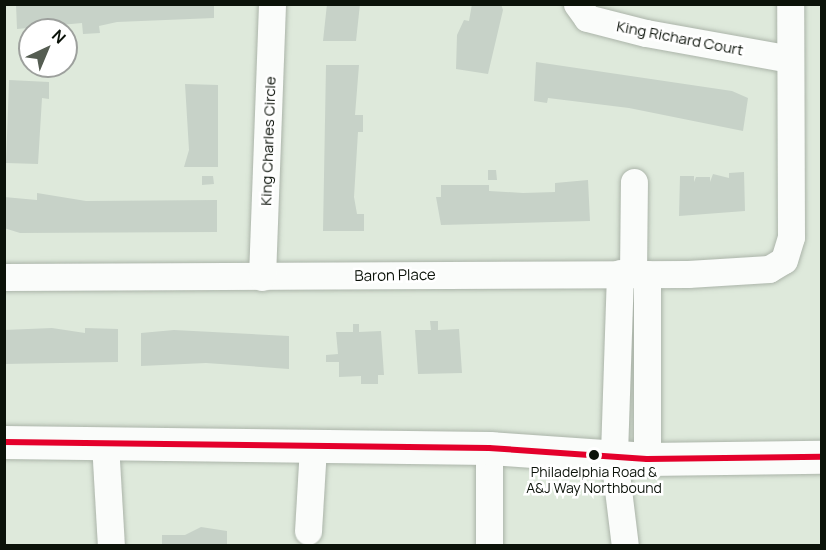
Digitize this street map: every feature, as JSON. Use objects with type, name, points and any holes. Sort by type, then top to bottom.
[{"type":"main road","points":[[4,442],[489,448],[647,459],[822,457]]},
{"type":"street","name":"King Charles Circle","points":[[262,277],[272,4]]},
{"type":"street","name":"King Richard Court","points":[[577,4],[587,18],[646,33],[790,58]]},
{"type":"street","points":[[790,4],[790,58]]},
{"type":"street","name":"Baron Place","points":[[4,277],[634,274],[769,269],[784,260],[791,237],[790,58]]},
{"type":"street","points":[[634,182],[634,274],[647,459]]},
{"type":"street","points":[[625,546],[614,457],[634,274]]},
{"type":"street","points":[[105,443],[111,546]]},
{"type":"street","points":[[308,531],[313,446]]},
{"type":"street","points":[[489,448],[489,546]]},
{"type":"building","points":[[16,4],[214,4],[214,18],[117,22],[99,26],[100,33],[83,34],[82,23],[78,23],[78,18],[18,18],[17,29]]},
{"type":"building","points":[[327,4],[360,4],[356,41],[323,41]]},
{"type":"building","points":[[472,4],[501,4],[503,10],[488,74],[456,69],[457,35],[464,20],[469,21]]},
{"type":"building","points":[[536,62],[732,91],[748,98],[743,131],[629,108],[548,98],[547,103],[534,101]]},
{"type":"building","points":[[326,65],[359,65],[355,115],[363,115],[363,132],[358,132],[354,197],[357,214],[364,214],[364,231],[323,231]]},
{"type":"building","points":[[9,80],[49,82],[49,99],[42,98],[38,164],[6,163]]},
{"type":"building","points":[[185,84],[218,85],[218,167],[184,167],[189,150]]},
{"type":"building","points":[[488,170],[496,170],[497,180],[488,180]]},
{"type":"building","points":[[744,172],[745,211],[679,216],[680,176],[694,176],[694,182],[696,177],[710,177],[710,182],[713,174],[729,178],[729,173]]},
{"type":"building","points":[[202,176],[213,176],[214,184],[202,185]]},
{"type":"building","points":[[588,180],[590,221],[441,225],[436,197],[441,197],[441,185],[489,185],[489,191],[555,192],[555,183]]},
{"type":"building","points":[[37,193],[86,201],[217,200],[217,232],[20,233],[4,228],[4,197],[37,200]]},
{"type":"building","points":[[430,321],[438,321],[438,330],[459,329],[462,373],[418,374],[415,330],[431,330]]},
{"type":"building","points":[[353,324],[359,324],[359,332],[381,331],[384,375],[378,375],[378,384],[361,384],[361,376],[339,377],[339,362],[326,362],[326,355],[338,354],[336,332],[353,332]]},
{"type":"building","points":[[52,328],[85,333],[85,328],[118,329],[118,362],[4,364],[4,330]]},
{"type":"building","points":[[174,330],[289,336],[289,369],[206,363],[141,366],[141,333]]},
{"type":"building","points":[[201,527],[227,531],[227,546],[162,546],[162,535],[185,535]]},
{"type":"transit line","points":[[4,442],[489,448],[647,459],[822,457]]},
{"type":"place","name":"Philadelphia Road & A&J Way Northbound","points":[[594,455]]}]
